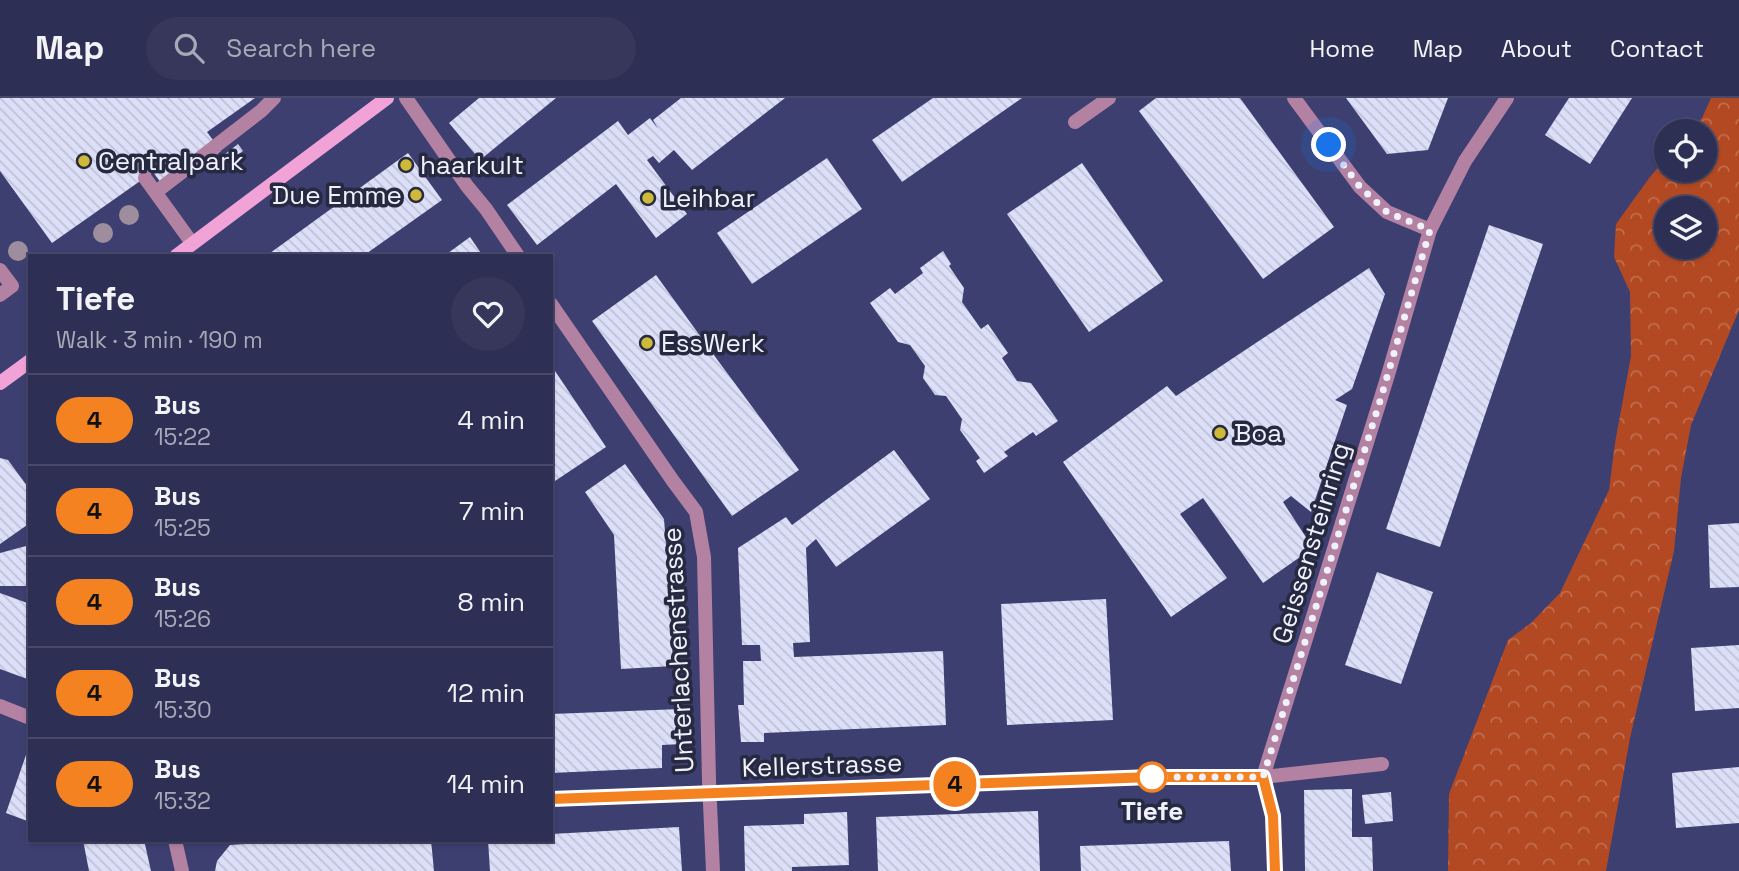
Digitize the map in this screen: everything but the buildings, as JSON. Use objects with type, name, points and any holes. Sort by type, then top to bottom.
[{"type":"street","points":[[156,192],[274,98]]},
{"type":"street","points":[[178,254],[387,98]]},
{"type":"street","points":[[406,98],[517,254]]},
{"type":"street","points":[[1074,122],[1109,98]]},
{"type":"street","points":[[1294,98],[1360,187],[1387,212],[1430,230]]},
{"type":"street","name":"Geissensteinring","points":[[1263,777],[1380,401],[1430,230],[1465,161],[1507,98]]},
{"type":"street","points":[[145,178],[192,243]]},
{"type":"street","points":[[0,270],[12,286],[0,295]]},
{"type":"street","name":"Unterlachenstrasse","points":[[553,307],[696,512],[704,557],[713,871]]},
{"type":"street","points":[[0,383],[28,362]]},
{"type":"street","points":[[0,706],[28,717]]},
{"type":"street","name":"Kellerstrasse","points":[[553,799],[1152,777],[1263,777],[1382,764]]},
{"type":"street","points":[[1263,777],[1273,816],[1275,871]]},
{"type":"street","points":[[175,842],[182,871]]},
{"type":"green space","points":[[1711,98],[1739,98],[1739,310],[1691,425],[1681,478],[1674,551],[1630,738],[1606,871],[1448,871],[1449,794],[1508,640],[1531,623],[1560,593],[1609,490],[1631,356],[1630,292],[1614,257],[1616,224],[1654,172],[1654,182],[1717,182],[1717,119],[1701,119]]},
{"type":"bus line","name":"4","points":[[553,799],[1152,777],[1263,777],[1273,816],[1275,871]]},
{"type":"place","name":"Centralpark","points":[[84,161]]},
{"type":"place","name":"haarkult","points":[[406,165]]},
{"type":"place","name":"Due Emme","points":[[416,195]]},
{"type":"place","name":"Leihbar","points":[[648,198]]},
{"type":"place","name":"EssWerk","points":[[647,343]]},
{"type":"place","name":"Boa","points":[[1220,433]]},
{"type":"place","name":"Tiefe","points":[[1152,777]]},
{"type":"route","points":[[1152,777],[1263,777],[1380,401],[1430,230],[1387,212],[1360,187],[1329,145]]}]
